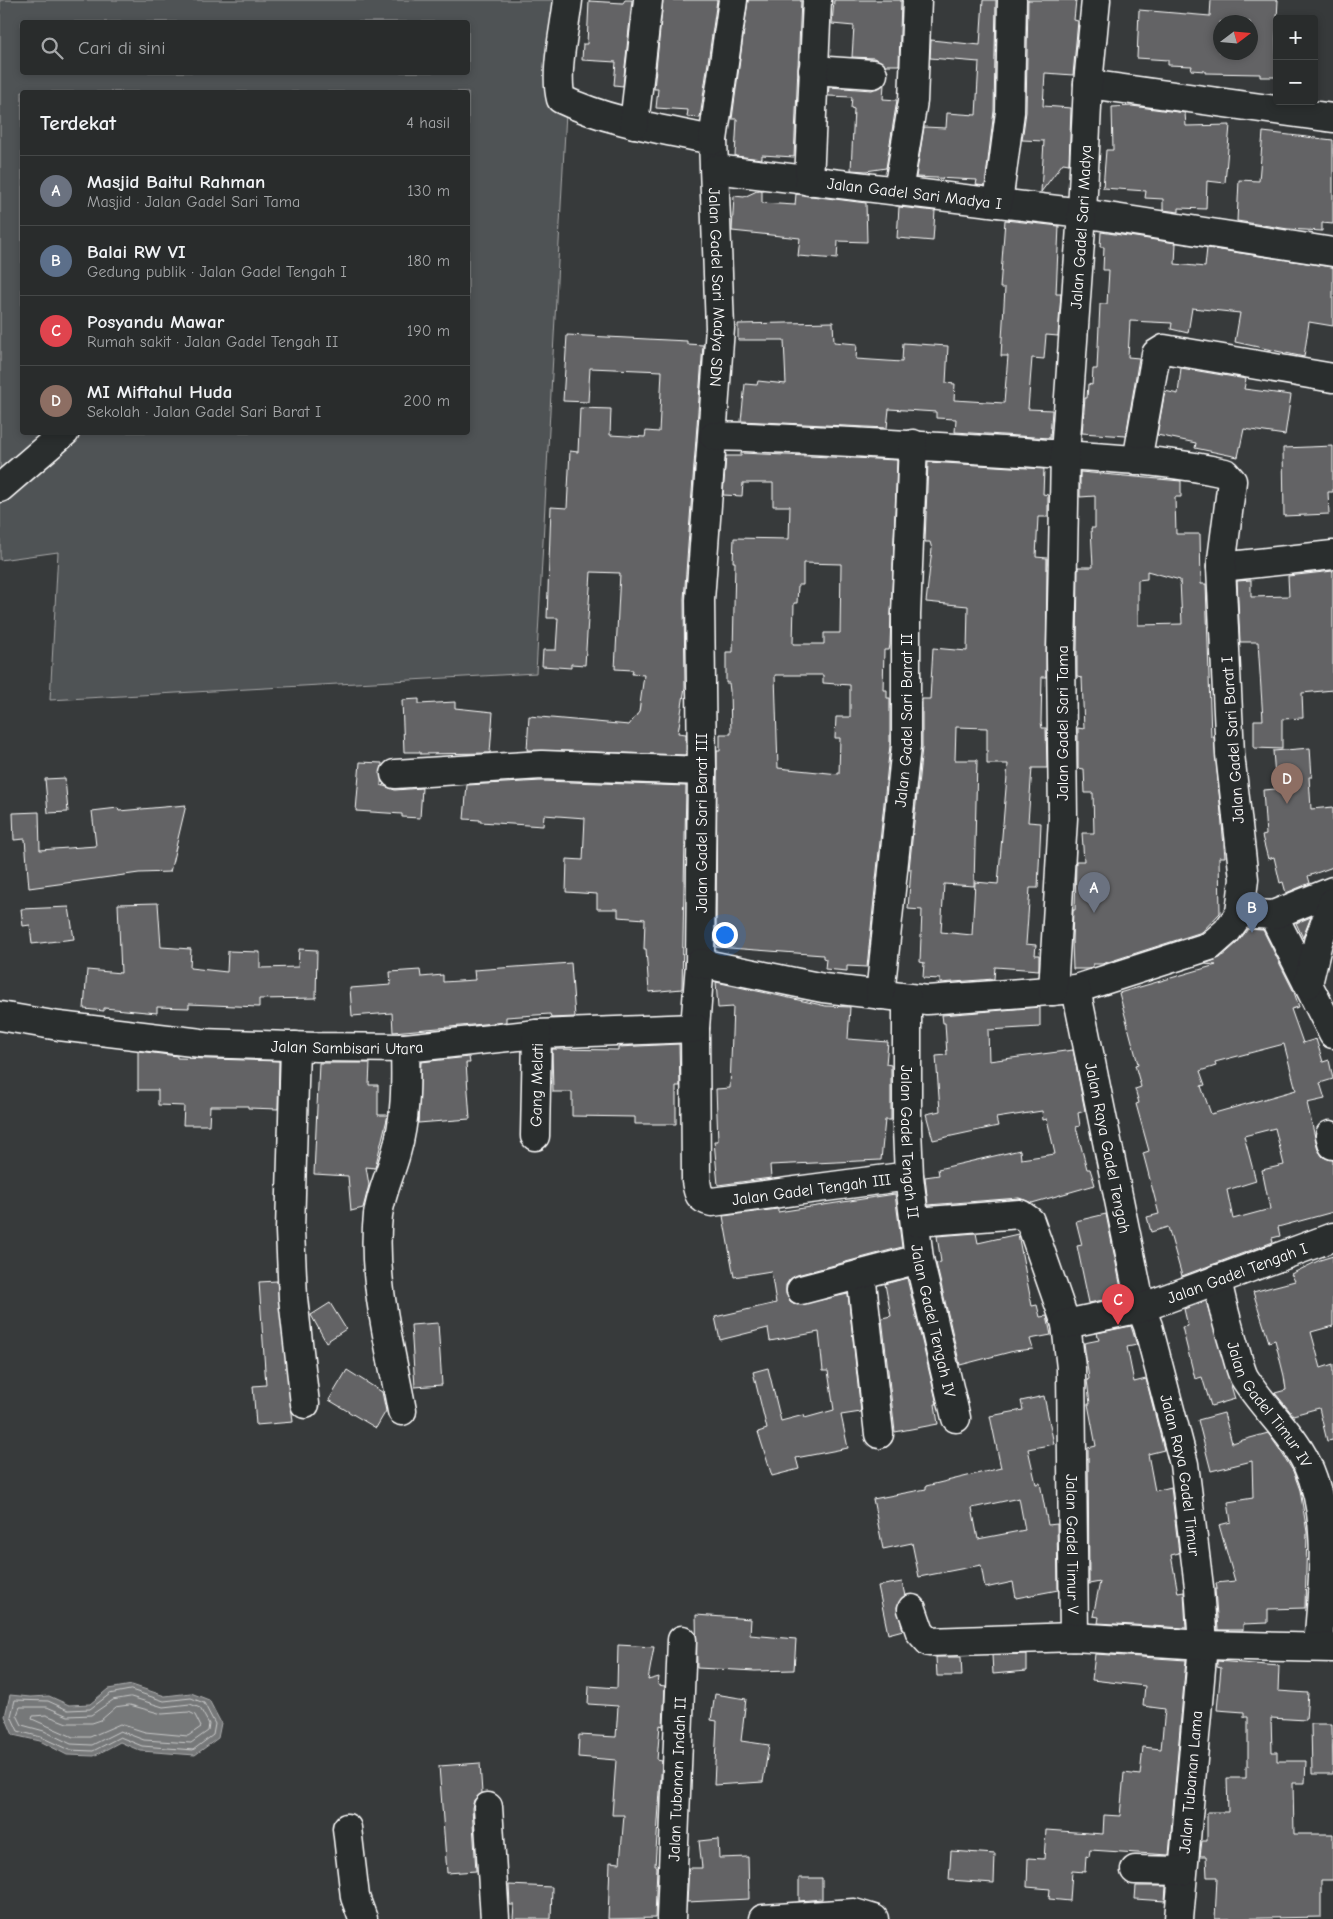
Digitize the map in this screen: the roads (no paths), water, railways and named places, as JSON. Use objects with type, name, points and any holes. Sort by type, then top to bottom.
[{"type":"street","points":[[568,0],[560,66],[559,91],[561,99],[573,105],[634,124],[713,140]]},
{"type":"street","points":[[634,124],[648,0]]},
{"type":"street","points":[[715,170],[713,140],[733,0]]},
{"type":"street","points":[[809,181],[817,0]]},
{"type":"street","points":[[898,191],[913,102],[917,0]]},
{"type":"street","points":[[998,203],[1010,112],[1012,0]]},
{"type":"street","name":"Jalan Gadel Sari Madya","points":[[1065,454],[1082,213],[1088,84],[1096,0]]},
{"type":"street","points":[[813,70],[873,74]]},
{"type":"street","points":[[1088,84],[1333,118]]},
{"type":"street","name":"Jalan Gadel Sari Madya I","points":[[715,170],[1082,213],[1333,252]]},
{"type":"street","name":"Jalan Gadel Sari Madya SDN","points":[[714,436],[720,328],[715,170]]},
{"type":"street","points":[[714,436],[913,444],[1065,454],[1137,461],[1156,354],[1164,348],[1333,378]]},
{"type":"street","points":[[0,488],[62,435]]},
{"type":"street","name":"Jalan Gadel Sari Barat III","points":[[712,1202],[703,1200],[698,1194],[696,1181],[696,1028],[700,963],[702,771],[700,600],[705,510],[714,436]]},
{"type":"street","name":"Jalan Gadel Sari Barat II","points":[[880,995],[906,746],[906,615],[913,444]]},
{"type":"street","name":"Jalan Gadel Sari Tama","points":[[1065,454],[1061,654],[1065,990]]},
{"type":"street","name":"Jalan Gadel Sari Barat I","points":[[1137,461],[1219,472],[1229,477],[1232,482],[1221,566],[1230,754],[1244,879],[1240,913]]},
{"type":"street","points":[[1221,566],[1333,554]]},
{"type":"street","points":[[395,774],[542,765],[702,771]]},
{"type":"street","points":[[700,963],[823,988],[907,998],[986,997],[1065,990],[1210,946],[1227,931],[1240,913],[1273,915],[1333,891]]},
{"type":"street","points":[[1308,984],[1318,942],[1333,902]]},
{"type":"street","points":[[1273,915],[1333,1034]]},
{"type":"street","name":"Jalan Raya Gadel Tengah","points":[[1065,990],[1141,1308]]},
{"type":"street","name":"Jalan Gadel Tengah II","points":[[907,998],[906,1128],[909,1176],[916,1222],[1020,1214],[1026,1217],[1030,1221],[1037,1239],[1066,1324]]},
{"type":"street","name":"Jalan Sambisari Utara","points":[[0,1016],[59,1026],[201,1043],[405,1048],[537,1034],[696,1028]]},
{"type":"street","name":"Gang Melati","points":[[535,1136],[537,1034]]},
{"type":"street","points":[[295,1046],[290,1231],[293,1298],[305,1404]]},
{"type":"street","points":[[402,1411],[384,1309],[377,1235],[382,1192],[397,1153],[406,1105],[405,1048]]},
{"type":"street","name":"Jalan Gadel Tengah III","points":[[712,1202],[909,1176]]},
{"type":"street","name":"Jalan Gadel Tengah IV","points":[[916,1222],[919,1259],[956,1418]]},
{"type":"street","name":"Jalan Gadel Tengah I","points":[[1141,1308],[1333,1237]]},
{"type":"street","points":[[800,1290],[919,1259]]},
{"type":"street","points":[[861,1274],[879,1434]]},
{"type":"street","name":"Jalan Gadel Timur IV","points":[[1216,1279],[1227,1324],[1244,1376],[1286,1430],[1307,1464],[1316,1490],[1322,1526],[1326,1648]]},
{"type":"street","points":[[1066,1324],[1141,1308]]},
{"type":"street","name":"Jalan Raya Gadel Timur","points":[[1141,1308],[1148,1326],[1184,1464],[1199,1587],[1202,1645]]},
{"type":"street","name":"Jalan Gadel Timur V","points":[[1066,1324],[1071,1368],[1074,1637],[1202,1645],[1326,1648]]},
{"type":"street","points":[[912,1609],[920,1632],[929,1642],[1074,1637]]},
{"type":"street","name":"Jalan Tubanan Indah II","points":[[672,1919],[682,1640]]},
{"type":"street","name":"Jalan Tubanan Lama","points":[[1179,1919],[1202,1645]]},
{"type":"street","points":[[488,1807],[496,1919]]},
{"type":"street","points":[[347,1828],[355,1897],[363,1919]]},
{"type":"street","points":[[1135,1870],[1182,1871]]},
{"type":"street","points":[[763,1919],[854,1913],[874,1919]]},
{"type":"water","points":[[132,1685],[165,1696],[191,1693],[209,1700],[221,1723],[218,1738],[195,1755],[141,1751],[120,1742],[94,1756],[67,1755],[40,1741],[13,1735],[5,1716],[10,1695],[49,1696],[69,1705],[90,1704],[108,1689]]},
{"type":"place","name":"MI Miftahul Huda","points":[[1287,804]]},
{"type":"place","name":"Masjid Baitul Rahman","points":[[1094,913]]},
{"type":"place","name":"Balai RW VI","points":[[1252,933]]},
{"type":"place","name":"Posyandu Mawar","points":[[1118,1325]]}]
